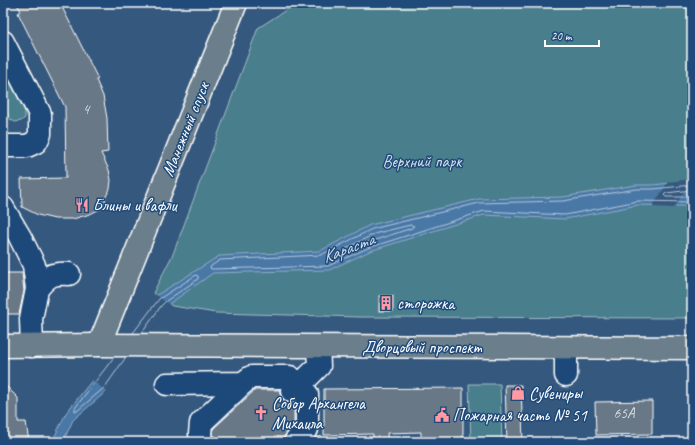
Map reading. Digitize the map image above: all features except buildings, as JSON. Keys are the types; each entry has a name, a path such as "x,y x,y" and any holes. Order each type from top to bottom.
{"main road":[{"name":"Манежный спуск","path":"108,345 236,3"},
{"name":"Дворцовый проспект","path":"108,345 692,348"},
{"path":"3,346 108,345"}],"lane":[{"path":"3,42 40,114 40,134 36,142 28,146 3,146"},
{"path":"3,208 11,237 34,265 37,289 32,319 32,346"},
{"path":"37,289 45,279 56,273 69,274"},
{"path":"295,388 319,366 318,347"},
{"path":"566,348 566,375"},
{"path":"201,442 201,423 251,377 290,377 295,388 307,394 307,430 294,442"},
{"path":"167,384 243,383"}],"green space":[{"name":"Верхний парк","path":"297,3 692,3 692,318 360,317 216,313 172,306 153,293 173,254 258,28"},
{"path":"3,68 25,112 25,118 21,121 15,122 10,119 3,105"},
{"path":"469,384 500,384 502,442 471,442"}],"water":[{"name":"Караста","path":"692,181 692,206 638,205 565,219 484,215 370,251 329,270 213,273 169,304 108,390 73,420 63,442 52,442 66,413 157,295 219,256 320,251 370,225 479,199 563,197 636,185"}],"pier":[{"path":"692,179 674,208 652,207 668,182"},
{"path":"155,294 170,305 108,393 91,379"}],"place":[{"name":"Блины и вафли","path":"82,205"},
{"name":"сторожка","path":"386,303"},
{"name":"Сувениры","path":"518,393"},
{"name":"Собор Архангела Михаила","path":"261,413"},
{"name":"Пожарная часть № 51","path":"442,415"}]}
